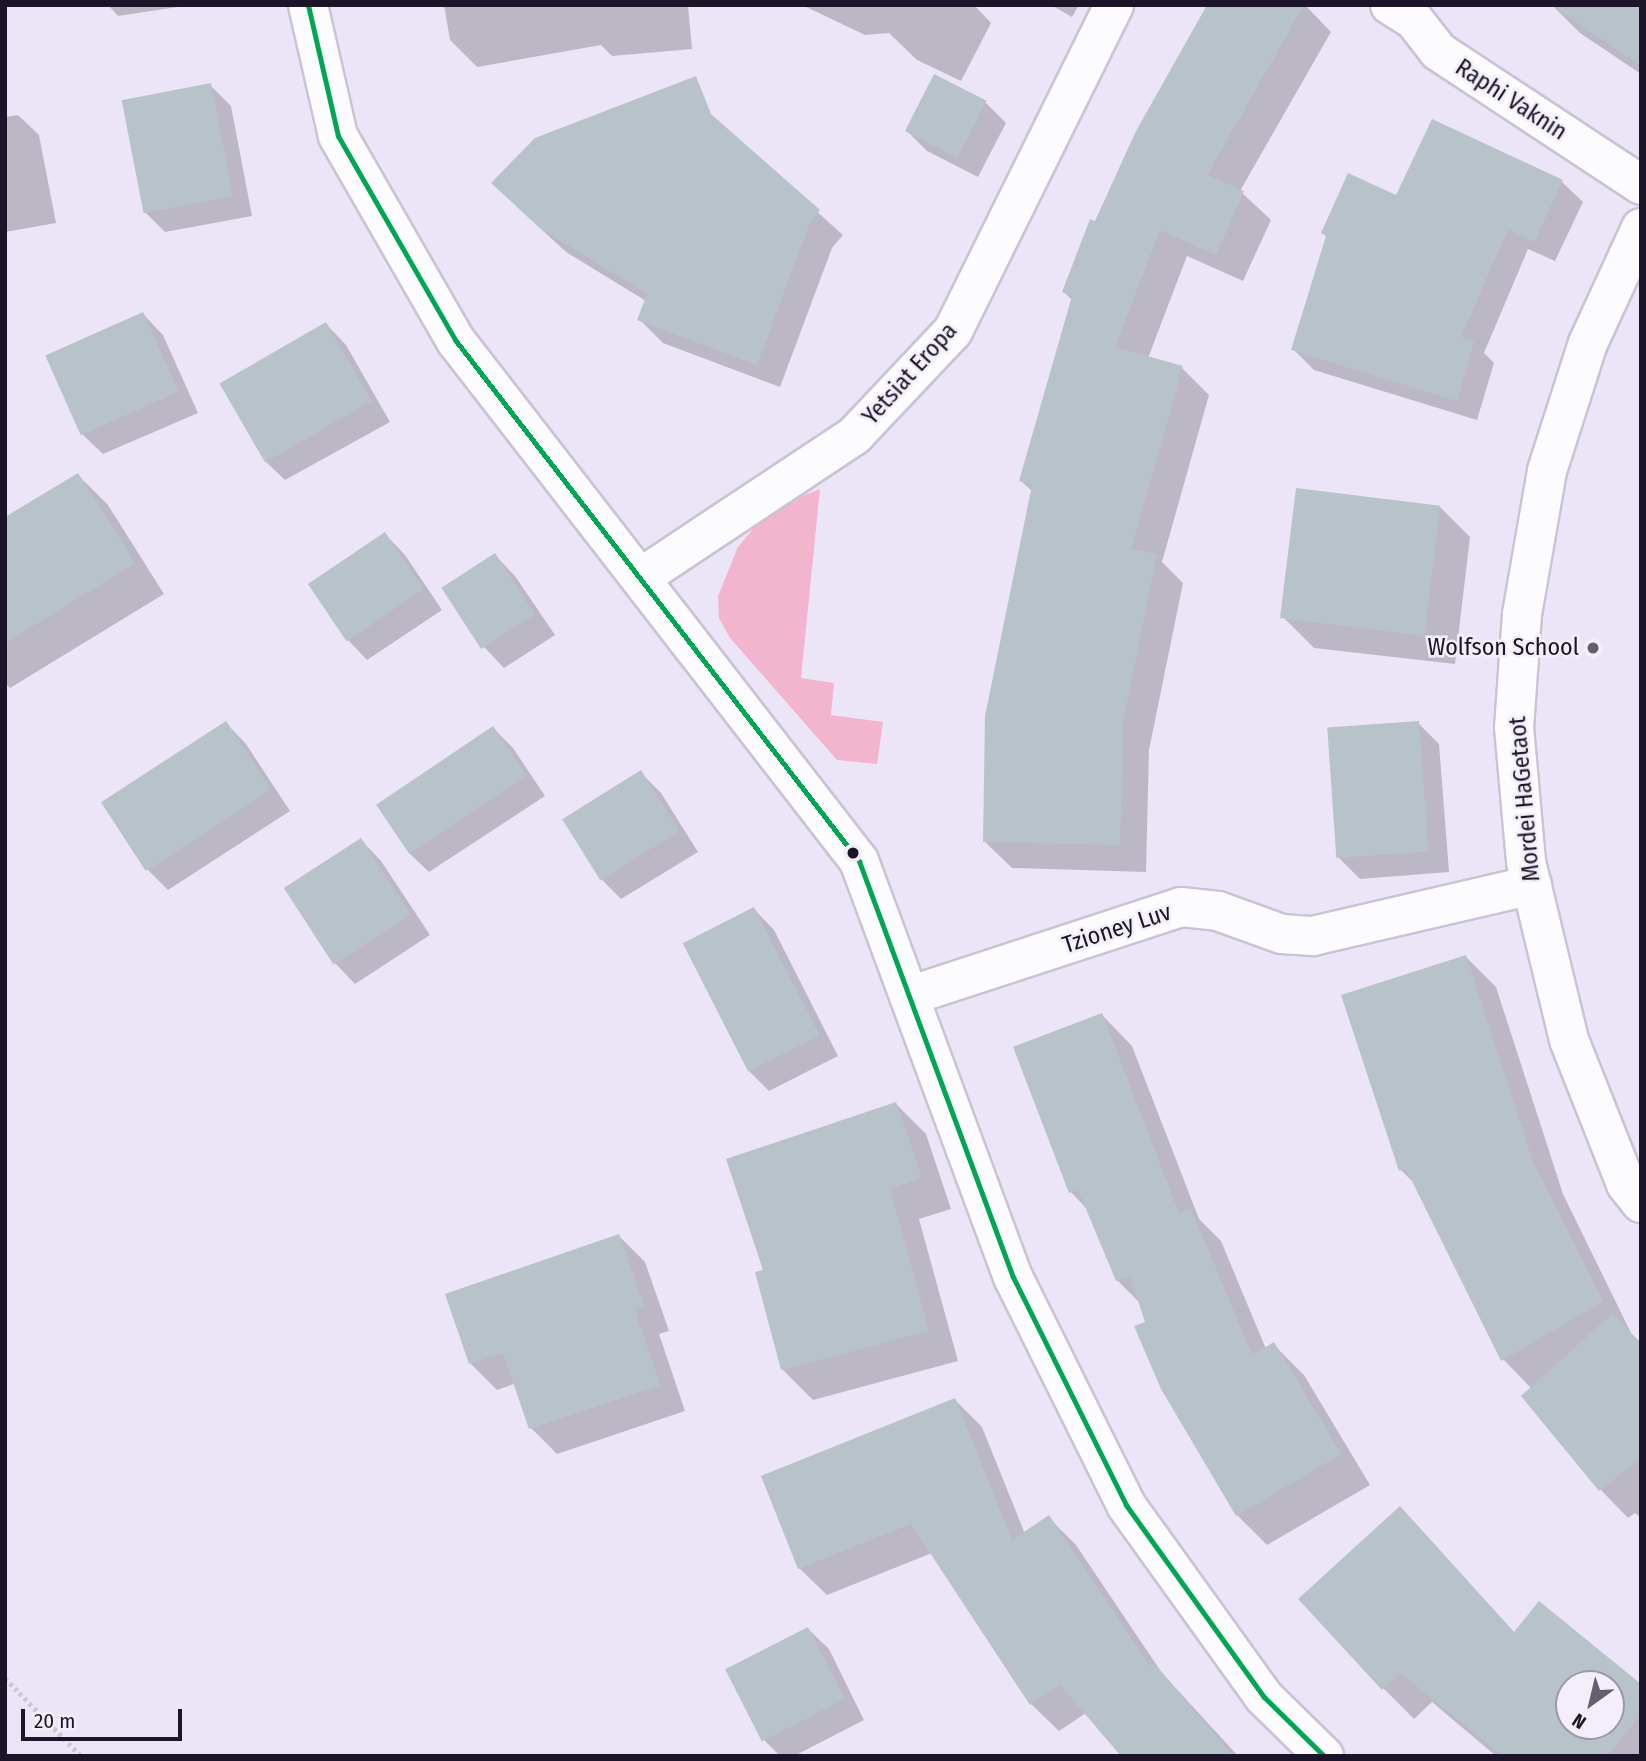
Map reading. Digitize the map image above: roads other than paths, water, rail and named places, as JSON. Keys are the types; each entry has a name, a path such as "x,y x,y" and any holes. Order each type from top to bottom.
{"street":[{"path":"307,5 338,136 456,341 859,861 1013,1278 1126,1505 1264,1697 1324,1756"},
{"name":"Yetsiat Eropa","path":"640,578 855,435 953,331 1114,5"},
{"name":"Raphi Vaknin","path":"1390,5 1414,20 1438,51 1641,185"},
{"name":"Mordei HaGetaot","path":"1641,228 1588,343 1546,471 1522,614 1514,727 1532,885 1569,1040 1626,1184 1641,1203"},
{"name":"Tzioney Luv","path":"909,996 1181,907 1219,911 1282,934 1313,936 1532,885"}],"place":[{"name":"Wolfson School","path":"1593,648"}]}
